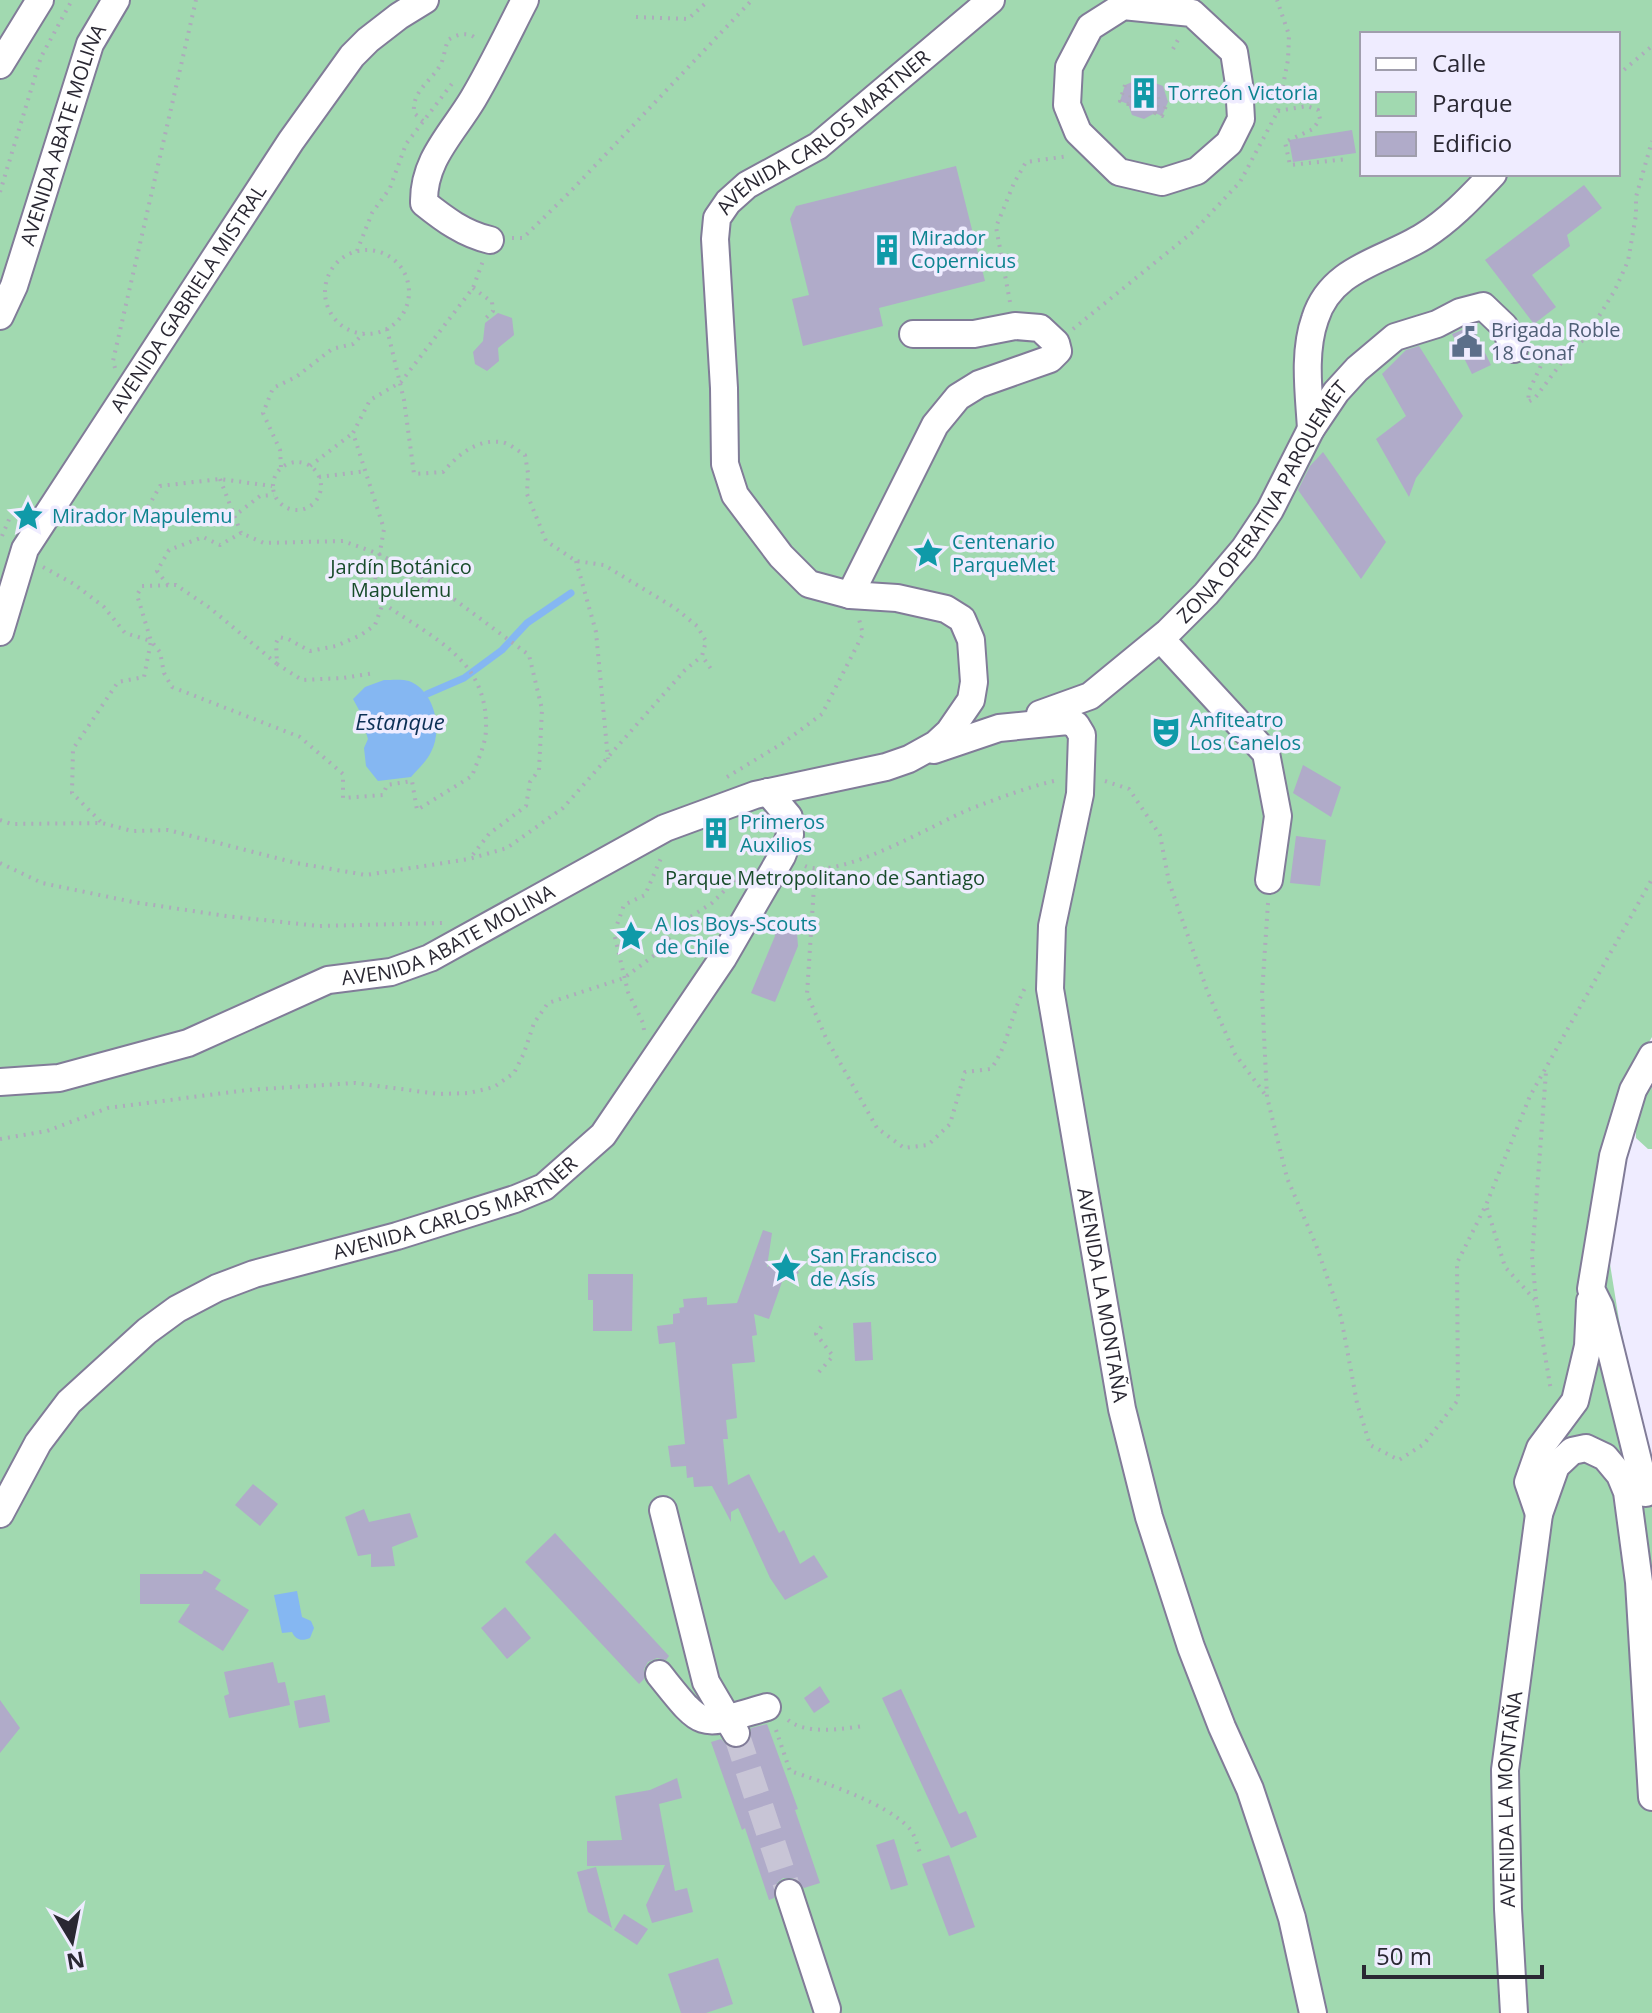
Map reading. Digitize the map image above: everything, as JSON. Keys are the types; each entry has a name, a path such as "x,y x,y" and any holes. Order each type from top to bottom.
{"street":[{"path":"0,65 40,0"},
{"name":"AVENIDA ABATE MOLINA","path":"0,316 14,286 90,44 116,0"},
{"name":"AVENIDA GABRIELA MISTRAL","path":"0,632 23,556 291,141 352,56 399,16 425,0"},
{"path":"490,240 473,236 424,203 424,183 433,160 474,98 525,0"},
{"name":"AVENIDA CARLOS MARTNER","path":"898,763 936,744 949,732 971,700 974,682 971,640 962,619 946,609 897,598 854,604 809,584 781,556 735,495 725,464 715,239 717,218 728,202 747,185 818,146 991,0"},
{"path":"1123,6 1195,6 1234,52 1241,119 1229,143 1197,171 1162,182 1119,172 1078,132 1067,105 1069,67 1090,27 1123,6"},
{"path":"1311,429 1308,367 1314,319 1330,289 1363,264 1423,237 1457,211 1491,176"},
{"name":"ZONA OPERATIVA PARQUEMET","path":"999,728 1090,696 1161,639 1206,594 1244,549 1270,510 1311,429 1336,392 1357,369 1395,337 1483,306 1504,326 1514,349"},
{"path":"854,604 935,425 958,397 979,384 1050,359 1058,351 1056,343 1040,328 1015,326 974,334 913,334"},
{"path":"1161,639 1266,753 1278,816 1269,880"},
{"name":"AVENIDA LA MONTAÑA","path":"898,763 999,728 1068,721 1076,725 1082,735 1080,794 1052,926 1050,989 1122,1409 1149,1517 1191,1647 1250,1789 1274,1861 1292,1918 1313,2013"},
{"name":"AVENIDA ABATE MOLINA","path":"0,1082 59,1078 188,1043 328,980 391,972 430,958 665,828 768,792 898,763"},
{"name":"AVENIDA CARLOS MARTNER","path":"0,1514 38,1443 69,1402 147,1331 177,1309 217,1288 254,1274 397,1236 515,1199 544,1187 591,1147 612,1122 723,958 782,856 790,835 789,817 768,792"},
{"path":"1539,1514 1528,1482 1540,1448 1575,1401 1596,1298 1613,1156 1633,1090 1652,1056"},
{"path":"1596,1298 1646,1493"},
{"name":"AVENIDA LA MONTAÑA","path":"1514,2013 1505,1770 1539,1514 1556,1466 1572,1451 1586,1448 1605,1457 1620,1475 1627,1492 1634,1532 1652,1797"},
{"path":"663,1510 706,1682 732,1726"},
{"path":"659,1674 693,1716 707,1723 732,1726 767,1707"},
{"path":"789,1893 827,2009"}],"path":[{"path":"0,192 41,57 72,0"},
{"path":"128,389 113,361 196,0"},
{"path":"310,466 353,433 370,400 401,382 473,288 490,240 523,238 752,0"},
{"path":"636,17 688,19 708,1"},
{"path":"423,121 414,113 413,104 424,83 440,66 448,40 457,33 477,37 474,49"},
{"path":"1620,73 1652,46"},
{"path":"357,251 372,213 390,188 406,144 449,85 458,78"},
{"path":"1125,85 1120,101 1128,104 1133,89 1140,86 1145,88"},
{"path":"1154,91 1159,101 1155,113 1162,116 1168,101"},
{"path":"1278,111 1307,106 1318,110 1320,119 1313,129 1285,142 1290,165 1348,159"},
{"path":"1514,349 1516,370 1520,372 1530,368 1539,356 1544,359 1529,391 1528,402 1535,398 1574,346 1585,339 1615,290 1628,261 1636,197 1652,141"},
{"path":"1015,326 996,227 1014,183 1026,162 1099,152"},
{"path":"357,251 384,253 404,271 409,284 405,310 387,329 354,332 337,321 327,305 328,275 340,260 357,251"},
{"path":"473,288 484,293 492,302 493,311 485,319"},
{"path":"0,820 11,824 102,823 132,831 168,830 296,863 366,875 469,859 507,848 563,808 685,670 702,656 706,641 697,626 675,608 604,565 576,561 546,541 527,494 525,455 503,442 475,446 458,455 443,472 414,474 401,382 387,329"},
{"path":"281,467 296,462 310,466 319,477 320,494 309,507 293,510 285,507 274,495 272,486 281,467 280,450 263,413 273,388 296,377 332,349 353,344 364,333"},
{"path":"353,433 384,529 375,580 383,603 466,662 481,687 487,731 472,776 417,810 412,781 387,785 383,795 343,798 343,774 300,737 172,687 164,673 160,652 151,641 137,595 142,586 176,585 302,680 374,673"},
{"path":"319,477 366,471"},
{"path":"144,514 160,486 220,479 272,486"},
{"path":"220,479 241,533 264,543 343,541 379,554 431,582 529,655 542,709 539,770 530,782 526,806 489,834 469,859"},
{"path":"233,517 260,496 274,495"},
{"path":"0,542 10,517"},
{"path":"168,585 157,571 169,550 203,537 220,545 241,533"},
{"path":"23,556 74,584 104,607 125,633 151,641"},
{"path":"576,561 596,632 608,760"},
{"path":"277,664 276,643 279,637 310,651 336,646 375,625 383,603"},
{"path":"771,750 822,714 863,634 854,604"},
{"path":"102,823 72,793 73,749 118,682 144,677 151,641"},
{"path":"702,656 711,669"},
{"path":"645,1037 643,1023 628,992 614,933 624,905 645,895 660,864 665,828"},
{"path":"0,863 42,883 133,902 226,916 319,926 455,922"},
{"path":"815,871 807,994 826,1038 877,1128 904,1148 928,1145 950,1124 965,1072 991,1069 1003,1052 1017,1002 1032,977 1050,989"},
{"path":"1269,880 1262,994 1267,1097 1287,1178 1316,1245 1341,1317 1357,1403 1370,1445 1399,1460 1424,1444 1458,1400 1457,1263 1486,1205 1530,1096 1652,879"},
{"path":"1546,1072 1532,1257 1555,1425"},
{"path":"1486,1205 1505,1267 1536,1301"},
{"path":"819,1372 833,1356 816,1334 824,1323"},
{"path":"767,1707 795,1726 842,1729 863,1726"},
{"path":"767,1707 790,1771 853,1795 888,1813 910,1829 921,1856"}],"green space":[{"name":"Parque Metropolitano de Santiago","path":"0,0 1652,0 1652,1037 1626,1083 1600,1202 1619,1320 1652,1482 1652,2013 0,2013"},
{"path":"1652,1078 1652,1149 1648,1149 1636,1138 1635,1105"}],"water":[{"name":"Estanque","path":"384,680 409,681 425,693 434,712 436,733 429,755 411,777 378,781 366,766 364,748 368,739 353,699 365,687"},
{"path":"297,1591 302,1617 311,1621 314,1628 310,1638 304,1640 292,1632 282,1633 274,1595"}],"building":[{"name":"Torreón Victoria","path":"1142,78 1163,86 1168,102 1162,116 1155,113 1144,119 1132,115 1128,104 1120,101 1125,85"},
{"path":"1352,130 1356,153 1293,162 1289,140"},
{"name":"Mirador Copernicus","path":"956,166 985,281 879,308 883,326 803,346 792,299 809,295 790,219 796,206"},
{"path":"1584,185 1602,208 1567,235 1570,246 1532,275 1556,307 1534,324 1485,260"},
{"path":"498,313 512,318 514,335 498,348 499,361 487,371 475,364 473,352 483,341 485,323"},
{"path":"1472,326 1491,365 1472,374 1452,334"},
{"path":"1419,346 1463,416 1416,478 1409,497 1376,439 1406,416 1382,374 1406,350"},
{"path":"1323,452 1386,542 1361,579 1298,490 1310,466"},
{"path":"1303,765 1341,787 1331,817 1293,793"},
{"path":"1296,836 1326,840 1320,886 1290,883"},
{"path":"796,920 798,946 775,1002 751,993 775,936 774,922"},
{"path":"763,1230 772,1233 767,1267 789,1255 799,1273 782,1282 769,1319 754,1314 757,1335 752,1336 755,1362 732,1364 737,1418 726,1420 728,1439 723,1439 728,1485 749,1474 779,1533 784,1530 800,1564 814,1555 828,1577 785,1600 770,1578 738,1508 731,1512 731,1522 712,1486 694,1487 693,1477 687,1478 686,1466 671,1467 668,1446 685,1444 675,1342 659,1344 657,1326 673,1324 673,1314 680,1313 679,1308 684,1307 683,1299 707,1297 707,1305 737,1303"},
{"path":"588,1274 633,1274 632,1331 593,1331 593,1300 588,1300"},
{"path":"871,1322 873,1360 855,1361 853,1323"},
{"path":"253,1484 278,1504 260,1526 235,1505"},
{"path":"364,1509 369,1522 410,1513 418,1537 392,1547 395,1566 371,1567 371,1554 358,1556 345,1517"},
{"path":"555,1533 669,1656 666,1660 657,1658 648,1662 644,1679 639,1684 525,1562"},
{"path":"204,1570 221,1580 215,1589 249,1610 223,1651 178,1622 190,1604 140,1604 140,1574 202,1574"},
{"path":"505,1607 531,1638 507,1659 481,1628"},
{"path":"273,1662 278,1683 285,1682 290,1705 229,1718 224,1696 229,1694 224,1672"},
{"path":"820,1686 830,1702 814,1713 804,1698"},
{"path":"901,1689 959,1814 966,1811 977,1837 951,1848 882,1698"},
{"path":"325,1695 330,1722 299,1728 294,1701"},
{"path":"0,1700 20,1728 0,1753"},
{"path":"767,1724 798,1809 795,1810 820,1883 804,1888 793,1878 783,1878 777,1883 774,1898 769,1900 711,1742 721,1739 729,1747 743,1747 750,1740 751,1728"},
{"path":"677,1778 682,1798 659,1804 675,1891 687,1888 693,1912 652,1923 646,1905 665,1865 587,1866 587,1841 622,1840 615,1796 650,1790"},
{"path":"894,1839 908,1885 891,1890 876,1845"},
{"path":"949,1855 975,1927 949,1936 922,1864"},
{"path":"596,1867 612,1928 588,1912 577,1872"},
{"path":"624,1914 648,1929 637,1945 614,1930"},
{"path":"718,1958 733,2004 706,2013 681,2013 668,1974"}],"waterway":[{"path":"427,694 464,678 502,650 527,623 571,593"}],"tunnel":[{"path":"736,1733 789,1893"}],"place":[{"name":"Torreón Victoria","path":"1144,93"},
{"name":"Mirador Copernicus","path":"887,250"},
{"name":"Brigada Roble 18 Conaf","path":"1467,342"},
{"name":"Mirador Mapulemu","path":"28,516"},
{"name":"Centenario ParqueMet","path":"928,553"},
{"name":"Anfiteatro Los Canelos","path":"1166,732"},
{"name":"Primeros Auxilios","path":"716,833"},
{"name":"A los Boys-Scouts de Chile","path":"631,936"},
{"name":"San Francisco de Asís","path":"786,1268"}],"park label":[{"name":"Jardín Botánico Mapulemu","path":"401,578"}]}
